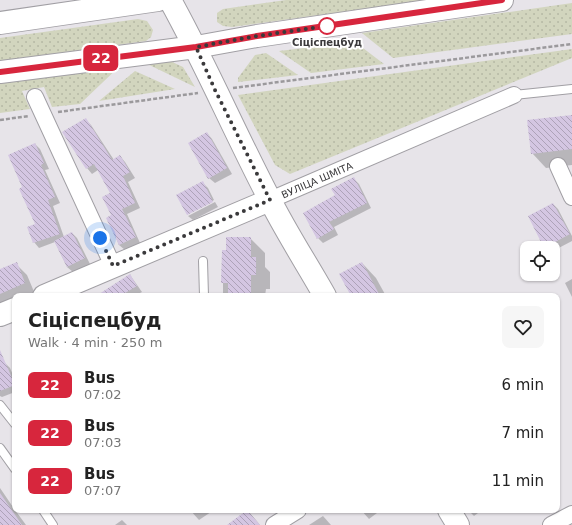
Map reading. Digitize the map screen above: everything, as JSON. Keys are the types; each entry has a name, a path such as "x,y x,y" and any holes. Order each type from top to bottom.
{"main road":[{"path":"0,24 158,0"},
{"path":"170,0 196,47 215,90 270,200 323,293"},
{"path":"0,72 196,47 257,36 502,0"},
{"name":"ВУЛІЦА ШМІТА","path":"51,293 270,200"},
{"path":"0,315 12,309"},
{"path":"451,513 458,525"}],"street":[{"name":"ВУЛІЦА ШМІТА","path":"270,200 514,95"},
{"path":"35,97 113,266"},
{"path":"558,166 572,197"},
{"path":"274,525 293,513"},
{"path":"551,525 572,514"}],"lane":[{"name":"ВУЛІЦА ШМІТА","path":"514,95 572,89"},
{"path":"203,261 204,293"},
{"path":"0,405 12,420"},
{"path":"0,448 12,465"},
{"path":"45,513 53,525"}],"path":[{"path":"232,88 572,44"},
{"path":"0,120 193,93"}],"green space":[{"path":"286,0 428,0 232,27 223,26 217,22 217,13 223,9"},
{"path":"572,3 572,34 393,58 362,33"},
{"path":"138,19 147,21 153,30 151,37 146,41 0,61 0,38"},
{"path":"355,42 384,64 311,73 279,51"},
{"path":"572,49 572,58 290,174 275,165 238,95"},
{"path":"266,53 298,75 238,82 238,78 255,55"},
{"path":"168,60 183,67 195,87 143,62"},
{"path":"123,63 80,104 52,107 44,87 22,91 30,109 0,113 0,80"},
{"path":"135,71 175,89 99,101"}],"building":[{"path":"572,115 572,149 531,154 527,120"},
{"path":"86,118 112,160 120,155 130,172 123,176 135,203 122,209 136,237 119,245 106,218 111,215 102,197 110,193 94,164 86,169 62,132"},
{"path":"207,132 227,168 208,179 188,143"},
{"path":"35,143 44,163 41,165 55,197 48,200 60,234 33,243 27,227 35,224 19,189 22,187 8,155"},
{"path":"354,177 367,203 329,222 334,229 317,239 303,213 335,195 331,189"},
{"path":"203,181 213,202 187,215 176,195"},
{"path":"553,203 570,234 557,241 540,241 528,216"},
{"path":"72,232 85,258 67,267 54,241"},
{"path":"226,237 251,237 251,257 256,257 256,275 251,275 251,293 228,293 228,283 221,283 222,250 226,250"},
{"path":"17,262 25,283 0,294 0,269"},
{"path":"362,262 378,293 349,293 339,274"},
{"path":"130,274 137,286 125,293 101,293"},
{"path":"0,350 12,378 12,386 0,391"},
{"path":"0,493 12,510 12,513 14,513 22,525 0,525"},
{"path":"243,513 250,513 260,525 227,525"}],"bus line":[{"name":"22","path":"0,72 131,54 196,47 257,36 502,0"}],"place":[{"name":"Сіціспецбуд","path":"327,26"}],"route":[{"path":"100,238 113,266 270,200 215,90 196,47 257,36 327,26"}]}
